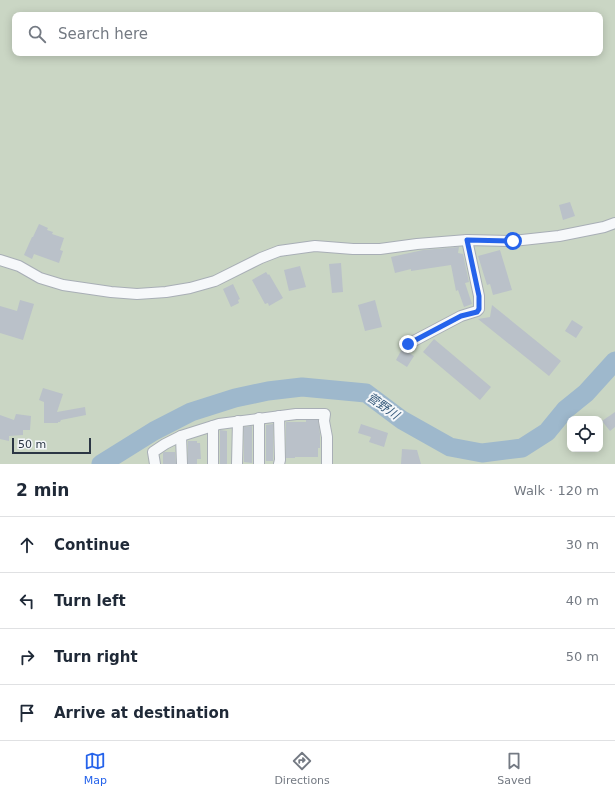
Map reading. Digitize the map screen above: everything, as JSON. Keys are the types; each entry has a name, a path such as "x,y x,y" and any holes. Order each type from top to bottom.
{"street":[{"path":"0,260 19,266 40,278 63,285 111,292 137,294 158,293 190,288 215,281 261,258 280,251 315,246 353,249 380,249 467,240 513,241 552,237 604,227 615,223"},
{"path":"408,344 461,316 477,312 479,309 479,296 467,240"},
{"path":"155,464 153,452 165,444 181,436 219,424 296,414 325,414 324,421 327,437 327,464"},
{"path":"279,416 279,464"},
{"path":"258,464 259,418"},
{"path":"237,464 238,421"},
{"path":"213,426 213,464"},
{"path":"181,436 182,464"}],"green space":[{"path":"0,0 615,0 615,464 0,464"}],"building":[{"path":"570,202 575,216 563,220 559,205"},
{"path":"39,224 48,228 47,230 53,232 52,234 64,238 60,250 63,251 59,263 34,254 32,259 24,255"},
{"path":"459,247 458,253 463,254 469,282 465,283 472,304 464,307 458,290 456,291 451,265 411,271 411,269 395,273 391,257 423,250"},
{"path":"500,250 512,290 493,295 490,284 487,285 478,256"},
{"path":"341,263 343,292 332,293 329,264"},
{"path":"300,266 306,287 289,291 284,270"},
{"path":"266,272 268,275 269,274 283,298 269,306 268,303 265,304 252,280"},
{"path":"233,284 240,299 238,300 239,303 231,307 223,289"},
{"path":"20,300 34,304 23,340 0,333 0,306 17,311"},
{"path":"375,300 382,327 365,331 358,305"},
{"path":"492,305 561,361 549,376 478,319 490,317"},
{"path":"572,320 583,327 576,338 565,331"},
{"path":"434,339 491,387 480,400 423,352"},
{"path":"402,349 414,356 407,367 396,360"},
{"path":"43,388 63,394 57,412 85,407 86,415 61,420 58,423 44,423 44,402 39,400"},
{"path":"615,412 615,427 610,431 603,420"},
{"path":"16,414 31,416 30,430 23,430 23,435 9,436 9,441 0,439 0,415 14,420"},
{"path":"306,420 318,420 320,448 318,448 318,457 286,458 286,422 306,422"},
{"path":"273,424 273,461 266,461 266,425"},
{"path":"361,424 388,433 384,447 369,442 371,437 358,433"},
{"path":"252,426 252,463 244,462 244,427"},
{"path":"220,430 227,431 227,464 220,464"},
{"path":"188,441 197,441 197,443 200,443 201,459 197,459 197,464 188,464"},
{"path":"402,449 417,450 421,464 401,464"},
{"path":"164,452 175,452 176,464 163,464"}],"waterway":[{"name":"菅野川","path":"101,464 154,431 191,412 235,398 268,391 302,387 366,393 402,420 450,447 482,453 522,448 547,432 565,410 586,393 615,361"}],"route":[{"path":"408,344 461,316 477,312 479,309 479,296 467,240 513,241"}]}
